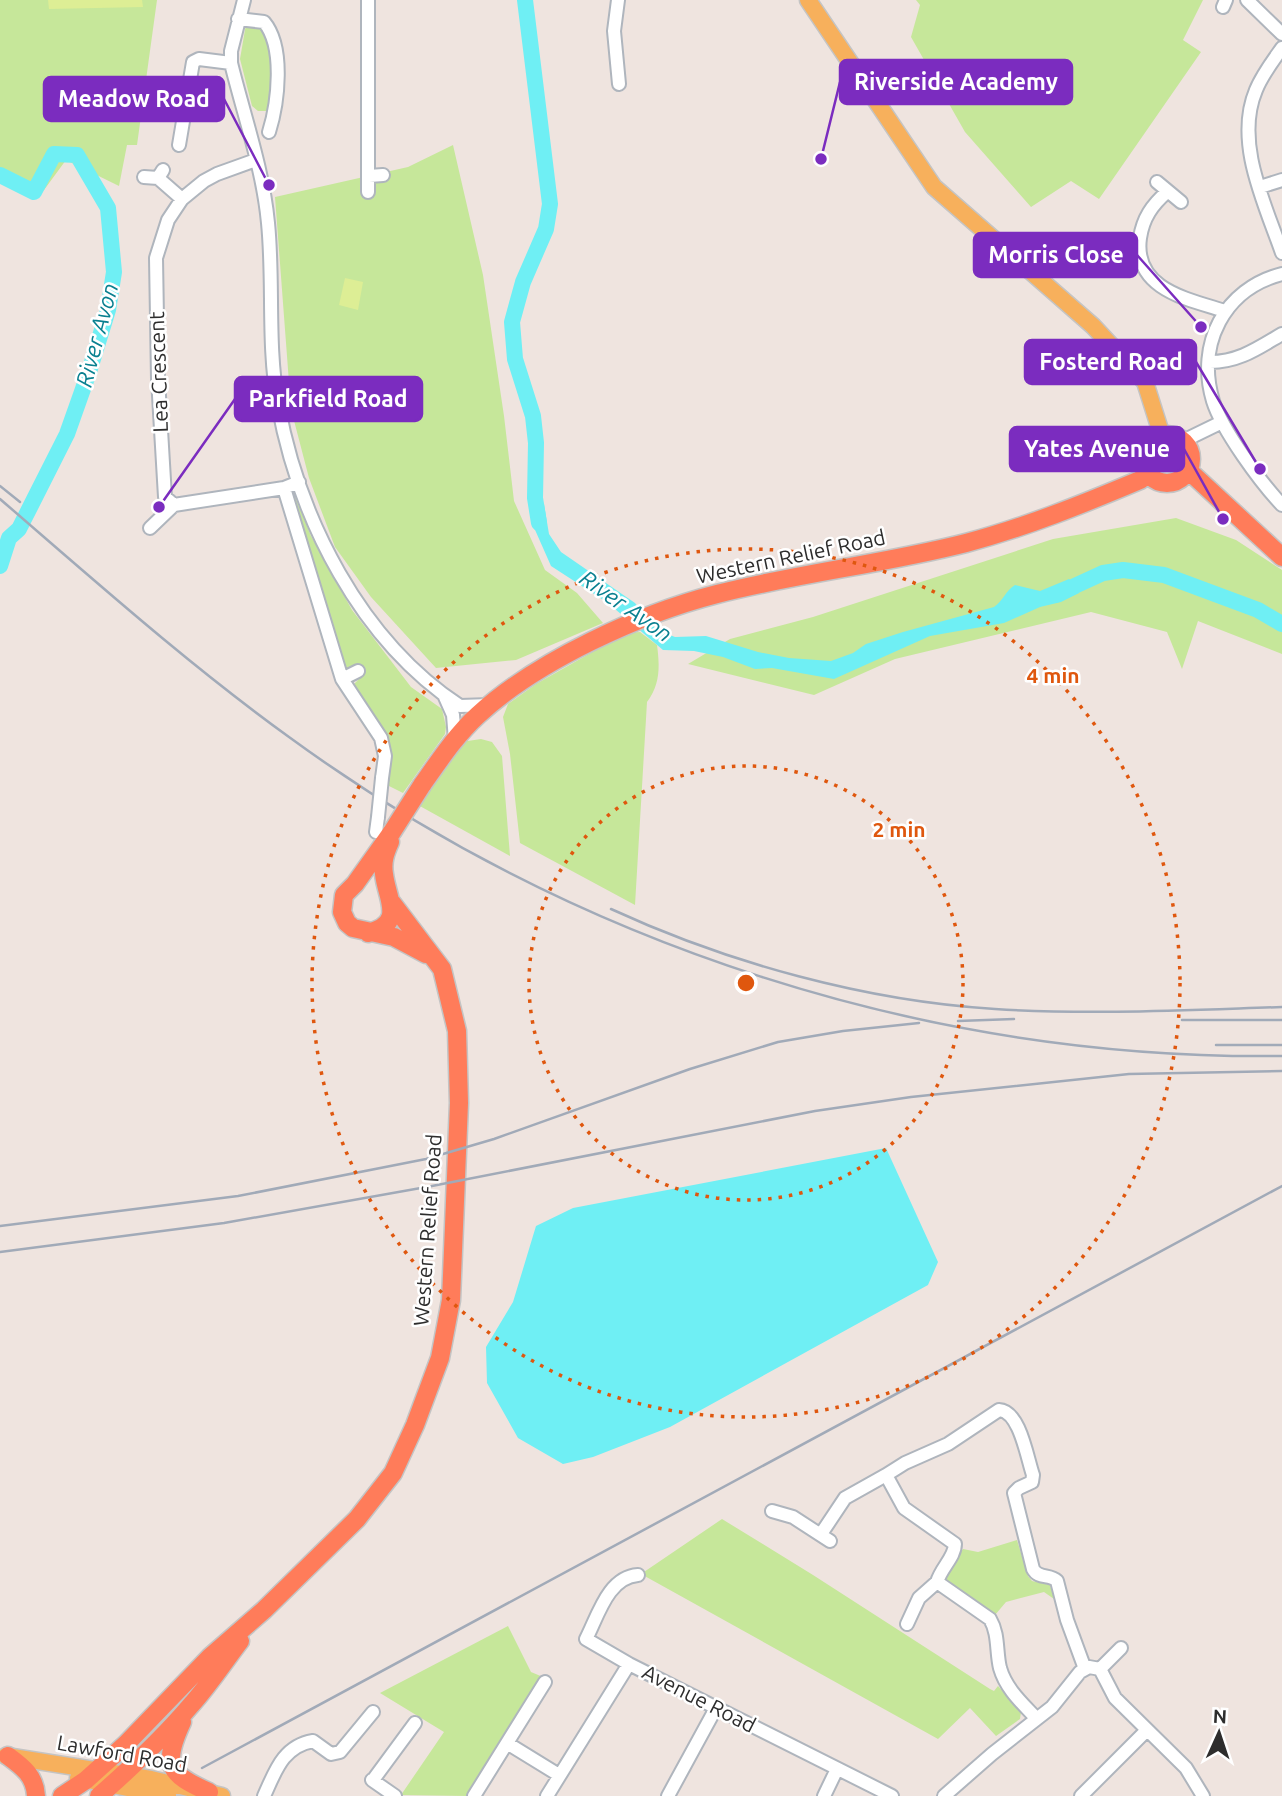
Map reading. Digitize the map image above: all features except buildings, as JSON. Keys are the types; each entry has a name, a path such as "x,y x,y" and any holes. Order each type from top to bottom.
{"highway":[{"path":"1162,436 1177,437 1183,441 1191,455 1189,471 1177,482 1161,483 1148,474 1144,467 1145,451 1149,444 1162,436"},
{"path":"1189,471 1282,558"},
{"name":"Western Relief Road","path":"355,884 422,785 455,740 477,716 500,696 545,667 599,639 685,604 757,585 863,566 967,543 1052,516 1140,480 1148,474"},
{"name":"Western Relief Road","path":"100,1781 126,1744 210,1657 264,1610 356,1520 381,1490 393,1473 415,1425 440,1358 451,1300 459,1103 457,1031 447,984 438,962 390,899 383,869 386,835"},
{"path":"368,933 384,926 389,919 390,899 384,889 372,883 355,884 344,895 342,912 350,927 368,933 401,939 438,962"},
{"name":"Western Relief Road","path":"62,1796 100,1781 188,1709 264,1610"},
{"path":"100,1781 233,1649"},
{"path":"188,1709 170,1751 172,1764 179,1778 216,1794"},
{"path":"7,1756 25,1768 35,1786 36,1796"}],"main road":[{"path":"808,0 934,187 1093,326 1145,382 1162,436"},
{"name":"Lawford Road","path":"7,1756 29,1766 169,1796"},
{"name":"Lawford Road","path":"100,1781 216,1794"}],"street":[{"path":"244,0 231,51 231,63 256,160 268,223 270,304 278,403 299,482 315,526 354,597 387,642 422,678 460,706 491,705"},
{"path":"368,0 368,192"},
{"path":"618,0 614,30 619,84"},
{"path":"1247,0 1282,34"},
{"path":"238,19 264,22 269,28 279,81 269,132"},
{"path":"1282,48 1263,74 1254,93 1248,132 1259,187 1282,253"},
{"path":"179,145 192,62 199,59 231,63"},
{"path":"260,115 273,118"},
{"name":"Lea Crescent","path":"174,505 165,497 158,379 156,258 168,220 183,199 217,174 256,160"},
{"path":"144,177 161,174 183,199"},
{"path":"369,176 383,175"},
{"path":"1259,187 1282,180"},
{"path":"1157,182 1181,202"},
{"path":"1167,192 1142,224 1139,256 1145,272 1158,285 1182,297 1225,311"},
{"path":"1282,274 1252,285 1225,311 1211,338 1210,362 1213,401 1222,422 1282,505"},
{"path":"1210,362 1241,358 1282,334"},
{"path":"1183,441 1222,422"},
{"path":"150,528 174,505 284,488 299,482"},
{"path":"284,488 342,679 381,738 384,756 378,817 386,835"},
{"path":"342,679 358,671"},
{"path":"444,696 453,715 455,740"},
{"path":"772,1511 793,1517 825,1538 845,1498 905,1463 948,1444 1002,1410 1009,1413 1017,1423 1033,1475 1032,1482 1014,1493 1033,1569 1038,1574 1057,1581 1067,1620 1085,1669"},
{"path":"886,1475 904,1508 955,1544 955,1552 940,1571 937,1581 919,1598 918,1613 907,1623"},
{"name":"Avenue Road","path":"638,1575 629,1575 612,1587 586,1639 629,1664 892,1796"},
{"path":"937,1581 990,1619 995,1628 1000,1668 1007,1686 1036,1718"},
{"path":"1100,1670 1121,1648"},
{"path":"547,1796 629,1664"},
{"path":"944,1796 1063,1695 1085,1669 1093,1667 1100,1670 1115,1698 1186,1769 1203,1796"},
{"path":"474,1796 545,1682"},
{"path":"668,1796 716,1708"},
{"path":"264,1796 283,1756 304,1743 313,1741 331,1754 340,1752 373,1712"},
{"path":"395,1796 372,1780 415,1723"},
{"path":"1081,1796 1147,1730"},
{"path":"507,1743 559,1775"},
{"path":"824,1796 837,1769"}],"green space":[{"path":"0,0 157,0 137,145 127,145 119,186 66,160 44,190 8,183 0,178"},
{"path":"48,0 142,0 143,7 49,9"},
{"path":"916,0 1203,0 1183,40 1201,52 1099,199 1071,181 1031,207 965,132 911,37 920,5"},
{"path":"246,24 262,27 269,47 273,79 269,111 258,111 252,106 240,59"},
{"path":"453,145 483,275 514,501 545,570 577,593 603,623 516,660 436,668 371,597 335,547 309,478 291,409 275,197 408,167"},
{"path":"345,278 363,282 358,310 339,305"},
{"path":"294,494 311,536 352,610 411,687 442,709 445,734 403,793 387,785 388,754 353,685 361,677 357,668 349,670 343,666 290,495"},
{"path":"1176,518 1236,540 1282,570 1282,654 1198,621 1182,669 1167,632 1091,612 895,659 814,695 688,664 730,639 813,617 1053,539"},
{"path":"640,632 657,645 659,668 657,682 647,702 635,905 520,843 503,717 508,704 536,684 626,633"},
{"path":"481,739 492,742 502,756 510,856 418,805 461,742"},
{"path":"722,1519 990,1689 994,1691 998,1686 1021,1712 1020,1719 996,1736 970,1708 938,1739 641,1574"},
{"path":"1017,1540 1028,1576 1032,1581 1050,1585 1054,1599 1044,1592 1006,1602 995,1615 947,1582 946,1571 963,1549 978,1552"},
{"path":"508,1626 531,1672 543,1677 468,1796 401,1795 444,1732 380,1693"}],"water":[{"path":"529,504 544,504 549,534 561,552 635,603 657,630 675,637 706,636 758,652 789,658 831,661 853,653 866,644 994,607 1015,585 1040,591 1069,579 1079,593 1004,623 930,636 834,679 772,668 755,669 723,657 694,651 663,650 608,603 551,566 532,523"},
{"path":"886,1148 938,1262 928,1285 670,1427 593,1457 563,1464 518,1438 487,1383 486,1347 513,1302 536,1226 573,1208"}],"waterway":[{"name":"River Avon","path":"525,0 550,204 546,229 523,282 512,322 515,359 533,416 536,443 535,498 539,523"},
{"name":"River Avon","path":"0,175 34,192 54,154 77,155 108,208 114,272 108,310 67,434 19,529 9,538 0,566"},
{"name":"River Avon","path":"1055,595 1103,573 1123,570 1164,575 1258,610 1282,624"}],"railway":[{"path":"0,486 20,502"},
{"path":"0,499 178,651 289,737 399,811 515,876 636,931 760,976 888,1012 1018,1037 1149,1052 1282,1056"},
{"path":"611,909 702,946 750,962 798,976 897,998 946,1005 1067,1012 1282,1007"},
{"path":"958,1021 1014,1019"},
{"path":"1182,1020 1282,1020"},
{"path":"0,1226 238,1196 426,1159 494,1139 690,1069 778,1042 843,1031 919,1023"},
{"path":"1216,1045 1282,1045"},
{"path":"0,1252 224,1223 432,1186 815,1111 911,1097 1129,1074 1282,1071"},
{"path":"202,1768 1282,1186"}],"place":[{"name":"Riverside Academy","path":"821,159"},
{"name":"Meadow Road","path":"269,185"},
{"name":"Morris Close","path":"1201,327"},
{"name":"Fosterd Road","path":"1260,469"},
{"name":"Parkfield Road","path":"159,507"},
{"name":"Yates Avenue","path":"1223,519"}]}
